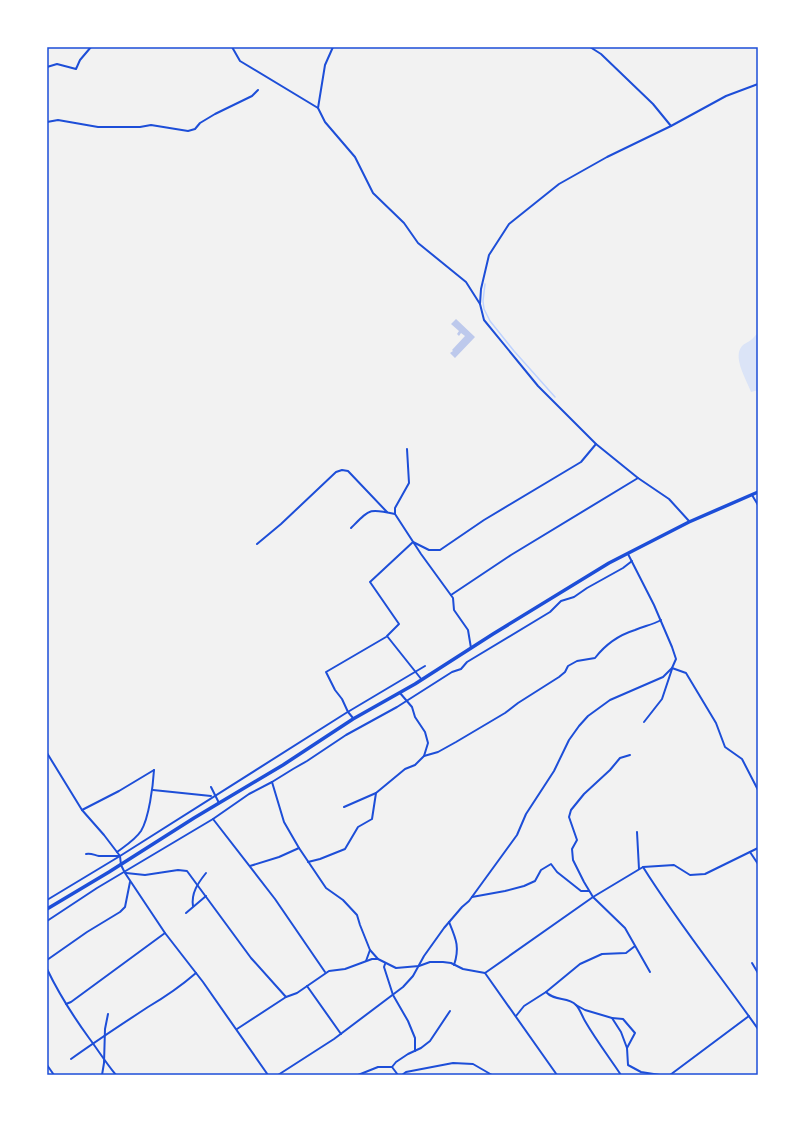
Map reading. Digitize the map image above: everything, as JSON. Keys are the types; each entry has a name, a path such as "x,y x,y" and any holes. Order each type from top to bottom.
{"highway":[{"path":"47,910 283,765 354,719 422,680 492,634 609,563 689,522 758,492"}],"street":[{"path":"47,66 57,64 76,69 80,60 91,47"},
{"path":"232,47 240,61 318,108 325,122 356,157 373,193 404,223 418,243 466,282 480,304"},
{"path":"318,108 325,65 333,47"},
{"path":"590,47 601,54 653,104 671,126"},
{"path":"689,522 669,499 638,478 596,444 538,386 484,320 480,304 481,289 489,255 509,224 559,184 726,96 758,84"},
{"path":"47,122 58,120 98,127 140,127 151,125 188,131 195,128 214,114 252,96 258,90"},
{"path":"413,542 429,550 440,550 484,520 581,462 596,444"},
{"path":"407,449 409,483 395,508 395,514 413,542 454,598 454,610 468,630 471,649"},
{"path":"257,544 281,524 336,472 342,470 348,471 387,512"},
{"path":"451,595 511,555 638,478"},
{"path":"752,495 758,505"},
{"path":"352,528 366,512 377,510 395,514"},
{"path":"354,719 348,712 326,672 387,636 400,624 370,582 413,542"},
{"path":"628,554 661,620 676,659 662,699 644,722"},
{"path":"47,921 97,888 125,873 214,819 249,794 307,761 346,735 452,672 461,669 467,662 550,612 561,602 574,597 623,568 632,561"},
{"path":"424,756 438,752 505,713 559,677 565,672 568,666 577,661 595,658 603,648 612,641 633,630 654,624 661,620"},
{"path":"387,636 422,680"},
{"path":"47,900 120,856 348,712 425,666"},
{"path":"672,668 686,673 716,723 725,746 742,759 758,790"},
{"path":"278,1075 341,1034 393,995 413,976 424,956 448,922 472,897 517,835 526,814 554,771 569,740 579,726 588,716 610,700 663,677 672,668"},
{"path":"344,807 376,793 405,769 415,765 424,756 428,743 425,732 415,717 412,707 400,693"},
{"path":"47,753 82,810 120,856 121,865 125,873 165,932 237,1029 268,1075"},
{"path":"630,755 620,758 584,794 571,810 568,818 577,840 572,849 573,860 589,891 593,897 625,928 650,972"},
{"path":"82,810 119,791 154,770 153,790 141,831 134,839 117,852"},
{"path":"272,782 284,822 299,848 326,888 343,900 357,915 370,950 378,959 385,964 396,968 419,966 430,962 443,962 463,969 485,973 557,1075"},
{"path":"211,787 219,803"},
{"path":"153,790 209,796 215,795"},
{"path":"308,862 345,849 358,827 372,819 376,793"},
{"path":"214,819 250,866 325,972"},
{"path":"637,832 639,869"},
{"path":"250,866 279,857 299,848"},
{"path":"485,973 593,897 643,867 674,865 690,875 705,874 758,848"},
{"path":"750,852 758,864"},
{"path":"86,854 91,853 104,856 120,856"},
{"path":"472,897 505,892 524,886 535,881 541,870 551,864 561,875 580,891 589,891"},
{"path":"643,867 667,905 758,1029"},
{"path":"125,873 145,875 184,869 187,871 251,958 286,997"},
{"path":"193,906 193,894 206,873"},
{"path":"47,960 126,907 130,880"},
{"path":"47,896 52,897"},
{"path":"186,913 206,896"},
{"path":"448,922 457,940 458,954 454,965"},
{"path":"66,1004 71,1002 165,932"},
{"path":"516,1016 524,1006 546,992 580,964 602,954 626,953 635,946"},
{"path":"366,960 370,950"},
{"path":"237,1029 286,997 297,993 329,970 345,969 366,960 378,959"},
{"path":"752,963 758,973"},
{"path":"385,964 384,966 393,995 408,1021 415,1038 415,1051"},
{"path":"47,969 59,993 78,1024 116,1075"},
{"path":"71,1059 93,1043 167,996 196,974"},
{"path":"307,986 341,1034"},
{"path":"546,992 550,996 557,999 571,1001 585,1010 612,1018 623,1019 635,1033 627,1048"},
{"path":"576,1005 621,1075"},
{"path":"392,1067 396,1062 421,1048 430,1041 450,1011"},
{"path":"102,1075 104,1066 104,1036 108,1014"},
{"path":"670,1075 749,1016"},
{"path":"612,1018 622,1032 627,1048 628,1065 641,1072 660,1075"},
{"path":"402,1075 406,1072 452,1063 473,1064 492,1075"},
{"path":"47,1065 54,1075"},
{"path":"358,1075 378,1067 392,1067"},
{"path":"392,1067 398,1075"}],"shaded area":[{"path":"758,333 758,390 751,392 739,362 739,355 743,345"}],"building":[{"path":"456,319 475,337 455,358 450,353 465,336 461,333 459,336 457,334 459,331 451,324"}],"waterway":[{"path":"485,284 483,301 484,309 490,321 514,351 555,397"}]}
